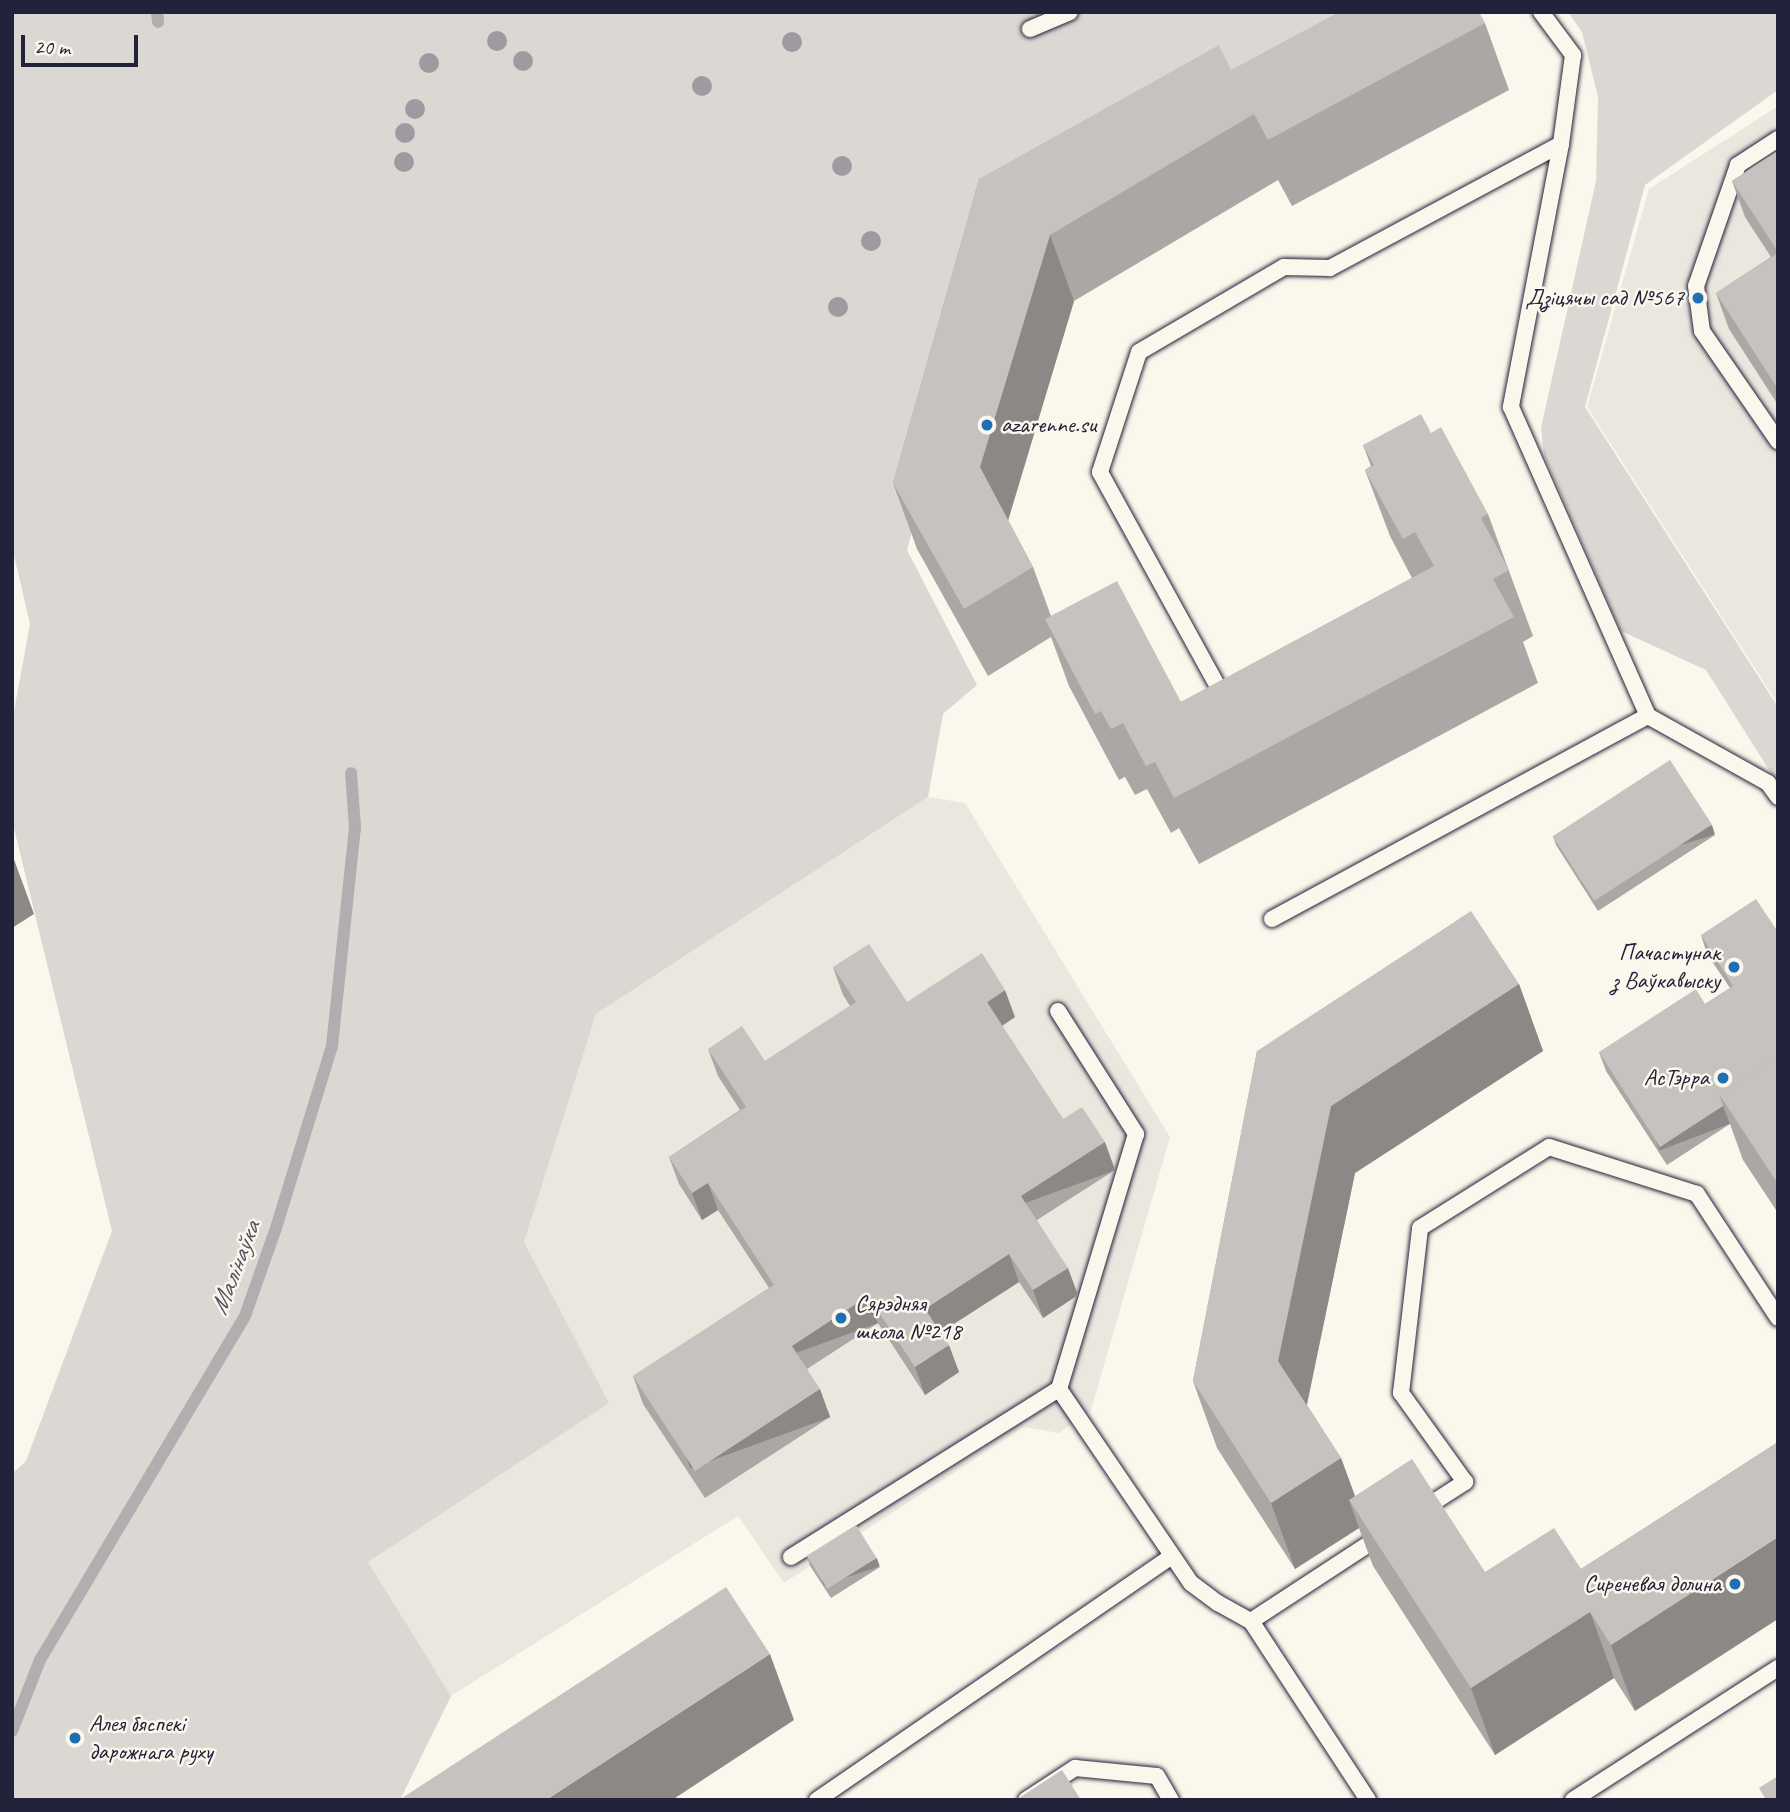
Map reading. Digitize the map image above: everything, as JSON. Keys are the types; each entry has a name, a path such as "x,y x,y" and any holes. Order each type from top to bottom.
{"lane":[{"path":"1030,29 1070,12"},
{"path":"1541,12 1573,55 1561,144 1511,407 1648,716 1768,783 1778,797"},
{"path":"1778,139 1738,164 1696,286 1702,331 1778,441"},
{"path":"1217,685 1100,472 1139,352 1283,267 1330,268 1561,144"},
{"path":"1272,919 1648,716"},
{"path":"791,1557 1059,1389 1136,1133 1058,1011"},
{"path":"1251,1620 1465,1482 1401,1393 1420,1228 1549,1147 1697,1194 1778,1318"},
{"path":"1059,1389 1191,1583 1217,1603 1251,1620 1367,1800"},
{"path":"817,1800 1171,1557"},
{"path":"1573,1800 1778,1668"},
{"path":"1026,1800 1075,1768 1157,1776 1171,1800"}],"shaded area":[{"path":"12,12 1441,12 988,247 907,550 977,685 943,714 928,797 596,1014 524,1242 609,1403 368,1562 451,1696 400,1800 12,1800 12,1474 26,1461 112,1231 12,820 12,722 30,624 12,547"},
{"path":"1568,12 1778,12 1778,90 1645,185 1585,407 1778,707 1778,784 1706,670 1621,631 1544,455 1541,428 1596,181 1598,97 1582,32"},
{"name":"Дзіцячы сад №567","path":"1778,106 1778,704 1587,407 1649,189"},
{"name":"Сярэдняя школа №218","path":"928,797 965,803 1170,1137 1091,1410 1059,1433 1024,1427 784,1583 738,1516 451,1696 367,1562 608,1403 523,1242 596,1014"}],"building":[{"path":"1339,12 1479,12 1485,23 1268,140 1254,114 1050,235 980,467 1033,567 964,609 893,483 979,179 1219,45 1231,70"},
{"path":"1778,151 1778,252 1732,181"},
{"path":"1778,253 1778,389 1716,293"},
{"path":"1421,414 1431,433 1441,427 1488,514 1481,518 1509,570 1493,579 1514,617 1174,798 1155,762 1146,766 1123,723 1111,729 1101,711 1095,714 1045,619 1117,581 1181,702 1434,566 1415,532 1403,539 1365,470 1374,465 1363,445"},
{"path":"1670,760 1712,825 1595,901 1553,836"},
{"path":"1756,899 1778,932 1778,1056 1719,1094 1723,1106 1660,1147 1599,1052 1696,989 1705,1004 1733,986 1701,935"},
{"path":"1471,911 1519,984 1331,1106 1278,1361 1341,1458 1271,1503 1193,1381 1257,1051"},
{"path":"869,944 907,1002 982,953 1005,990 987,1002 1063,1119 1082,1107 1105,1142 1021,1196 1068,1268 1033,1290 1009,1254 925,1309 949,1345 915,1367 868,1296 792,1346 820,1389 695,1471 633,1376 774,1285 708,1183 692,1193 669,1157 746,1107 708,1049 742,1026 765,1061 856,1002 833,967"},
{"path":"1778,1056 1778,1184 1719,1094"},
{"path":"1778,1442 1778,1537 1611,1645 1590,1612 1471,1688 1349,1500 1412,1459 1485,1572 1554,1528 1581,1569"},
{"path":"856,1525 877,1558 827,1589 807,1556"},
{"path":"726,1587 770,1654 546,1800 399,1800"},
{"path":"1062,1770 1081,1800 1016,1800"},
{"path":"1778,1776 1778,1800 1766,1800 1759,1788"}],"waterway":[{"name":"Малінаўка","path":"157,12 158,22"},
{"name":"Малінаўка","path":"12,1731 40,1660 245,1316 276,1228 332,1046 355,827 351,773"}],"place":[{"name":"Дзіцячы сад №567","path":"1698,298"},
{"name":"azarenne.su","path":"987,425"},
{"name":"Пачастунак з Ваўкавыску","path":"1734,967"},
{"name":"АсТэрра","path":"1723,1078"},
{"name":"Сярэдняя школа №218","path":"841,1318"},
{"name":"Сиреневая долина","path":"1735,1584"},
{"name":"Алея бяспекі дарожнага руху","path":"75,1738"}]}
